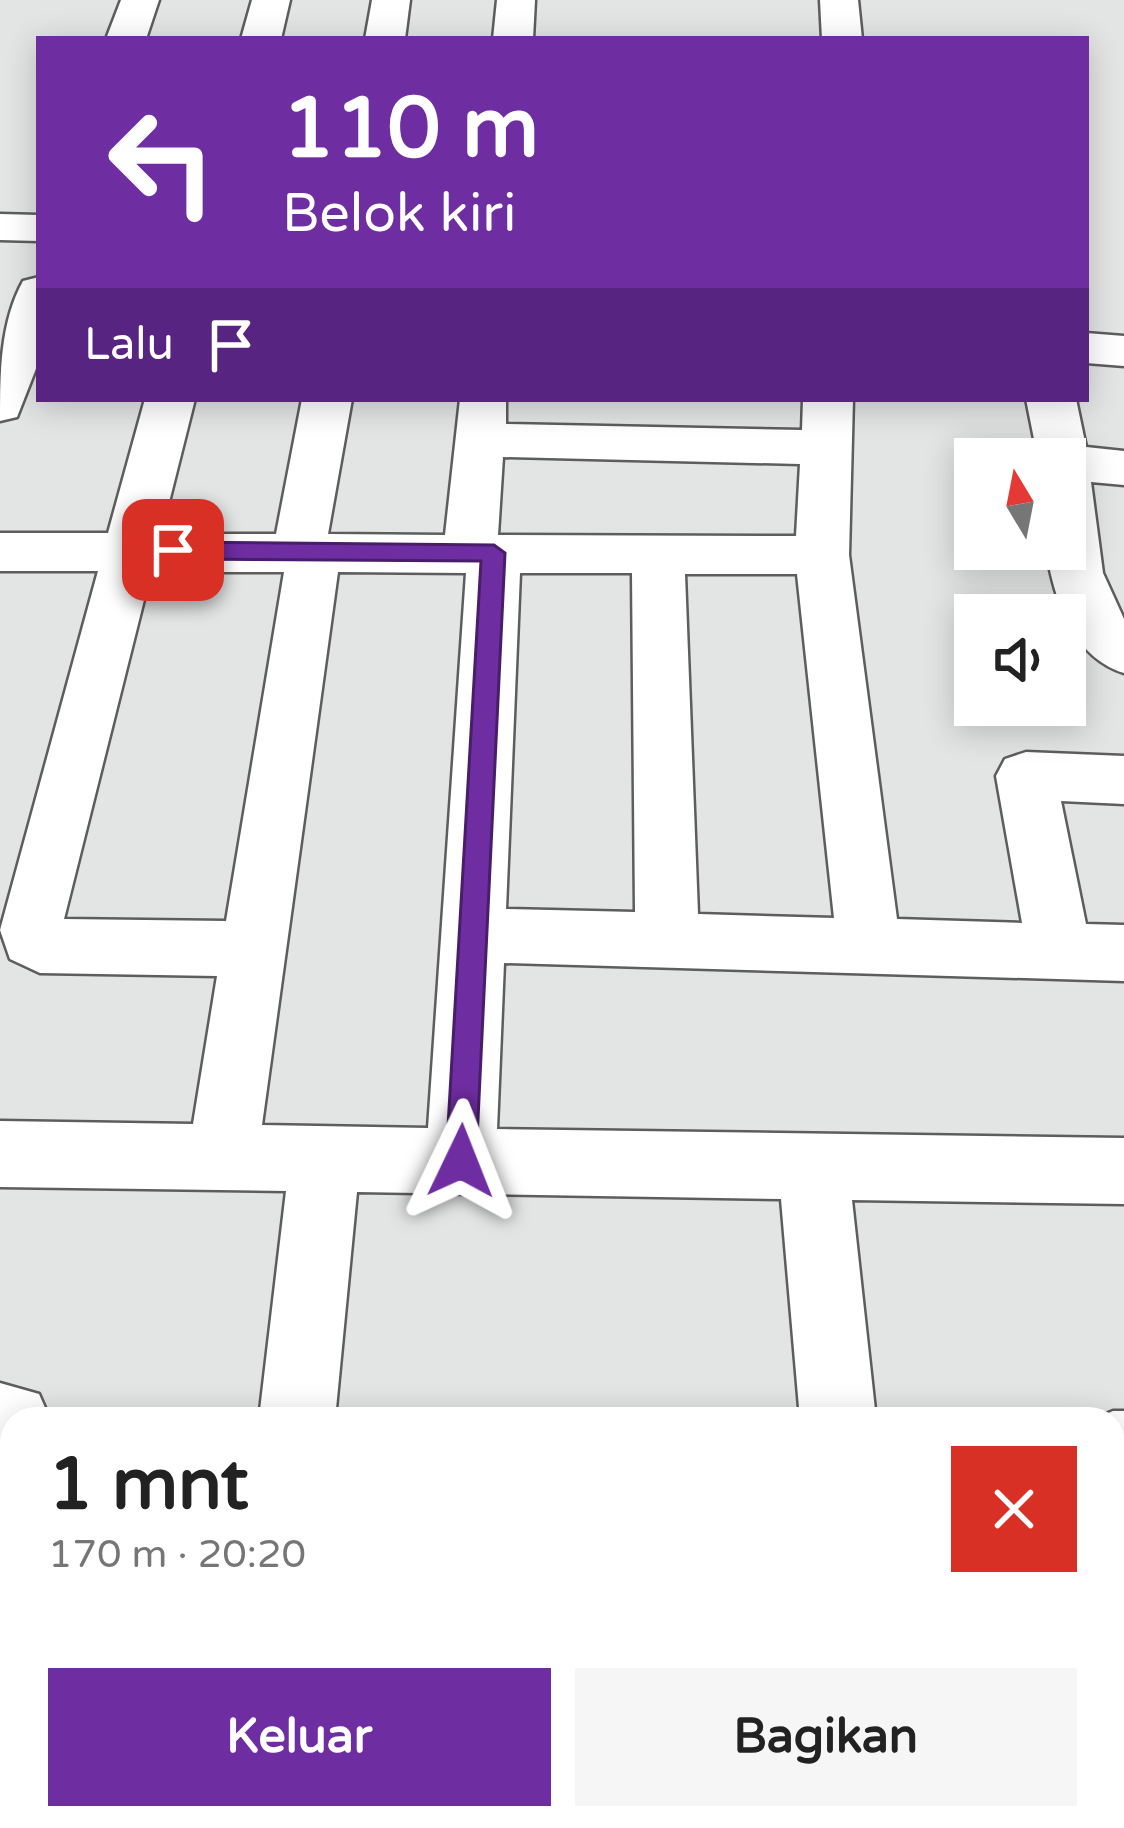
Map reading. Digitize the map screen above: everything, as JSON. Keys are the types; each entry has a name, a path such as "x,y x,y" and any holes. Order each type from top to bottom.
{"street":[{"path":"127,36 140,0"},
{"path":"262,36 271,0"},
{"path":"386,36 391,0"},
{"path":"513,36 516,0"},
{"path":"839,0 842,36"},
{"path":"0,227 36,228"},
{"path":"0,405 36,301"},
{"path":"1089,348 1124,351"},
{"path":"169,402 31,925 33,940 40,946 254,949"},
{"path":"222,1160 327,402"},
{"path":"1052,402 1059,438"},
{"path":"461,1161 482,553 481,419 827,424 822,555 869,946"},
{"path":"1086,463 1124,468"},
{"path":"0,552 822,555"},
{"path":"658,554 667,940"},
{"path":"1077,570 1081,600 1093,622 1124,652"},
{"path":"1060,951 1026,776 1124,780"},
{"path":"470,935 1124,953"},
{"path":"0,1154 1124,1171"},
{"path":"298,1407 325,1161"},
{"path":"813,1164 837,1407"}],"route":[{"path":"173,550 494,553 461,1161"}]}
